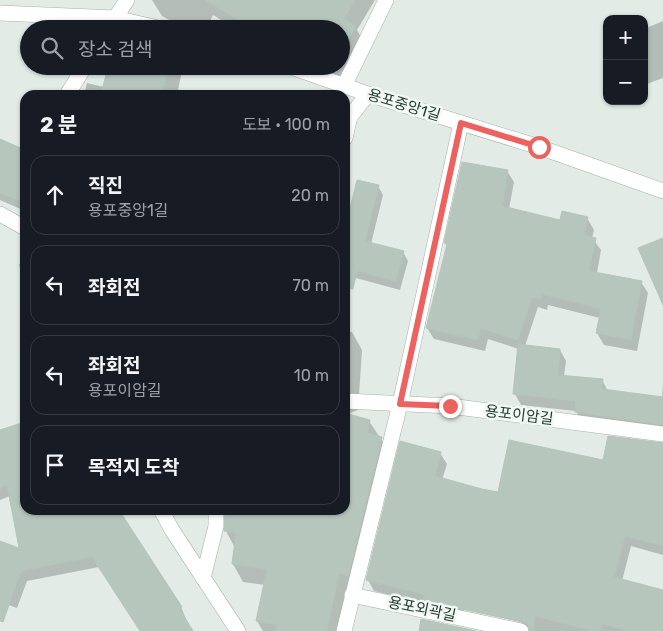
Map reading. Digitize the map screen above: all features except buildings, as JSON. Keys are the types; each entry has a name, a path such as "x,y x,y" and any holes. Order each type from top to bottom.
{"street":[{"path":"114,20 127,0"},
{"path":"350,74 386,0"},
{"path":"0,13 78,20"},
{"path":"70,90 79,75"},
{"name":"용포중앙1길","path":"313,75 539,147 663,191"},
{"path":"344,86 349,75"},
{"path":"350,117 368,94"},
{"path":"344,631 400,404 461,123"},
{"path":"0,214 20,225"},
{"name":"용포이암길","path":"350,402 377,405 450,406 663,434"},
{"path":"164,515 238,631"},
{"path":"203,578 216,526 216,515"},
{"name":"용포외곽길","path":"352,595 521,631"}],"route":[{"path":"450,406 400,404 461,123 539,147"}]}
